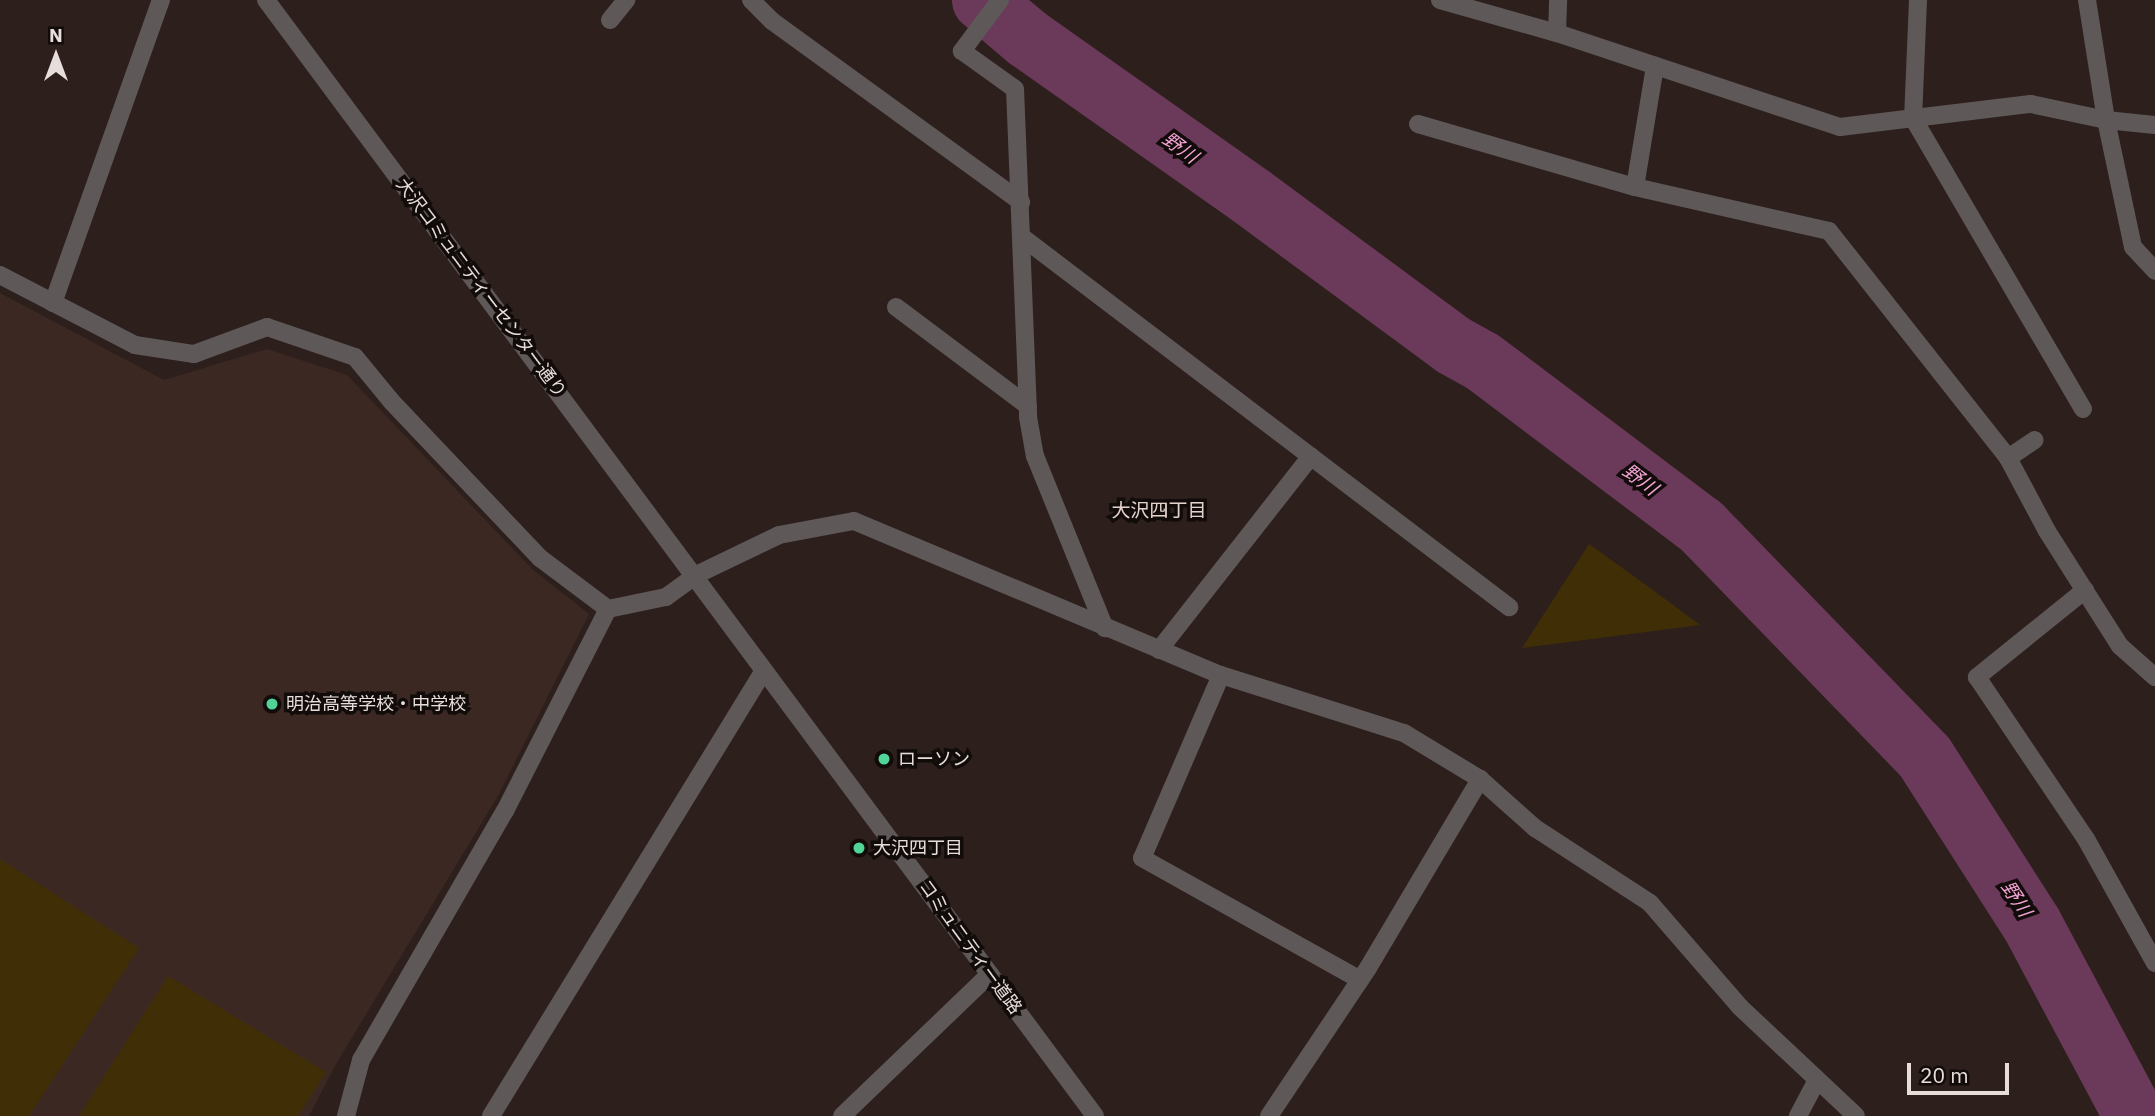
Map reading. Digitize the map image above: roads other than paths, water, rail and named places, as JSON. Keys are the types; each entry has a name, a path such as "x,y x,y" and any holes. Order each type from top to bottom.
{"street":[{"path":"53,303 161,0"},
{"name":"大沢コミュニティーセンター通り","path":"266,0 696,576"},
{"path":"610,20 626,0"},
{"path":"751,0 772,21 1021,202"},
{"path":"1000,0 962,51 1015,89 1028,406 1035,456 1105,628"},
{"path":"1440,0 1558,33 1736,89 1840,127 2031,104 2106,120 2155,125"},
{"path":"1558,33 1559,0"},
{"path":"1918,0 1913,118 2083,409"},
{"path":"2087,0 2106,120 2133,247 2155,271"},
{"path":"1635,187 1656,66"},
{"path":"1418,124 1635,187 1829,232 2008,458 2047,531 2120,646 2155,677"},
{"path":"1022,237 1509,607"},
{"path":"0,275 135,345 194,354 267,327 355,357 392,402 540,558 608,609 666,597 696,576 779,534 854,521 1221,675 1404,733 1480,779 1535,828 1650,903 1740,1007 1856,1116"},
{"path":"896,307 1028,406"},
{"path":"2008,458 2035,440"},
{"path":"1159,650 1311,456"},
{"name":"コミュニティー道路","path":"696,576 763,672 1095,1116"},
{"path":"2085,590 1977,677 2086,839 2155,963"},
{"path":"346,1116 361,1060 505,811 608,609"},
{"path":"491,1116 763,672"},
{"path":"1221,675 1142,858 1360,980"},
{"path":"1269,1116 1360,980 1480,779"},
{"path":"842,1116 990,974"},
{"path":"1798,1116 1817,1080"}],"waterway":[{"name":"野川","path":"982,0 1027,38 1251,196 1453,345 1482,361 1700,525 1924,756 2031,923 2134,1116"}],"place":[{"name":"明治高等学校・中学校","path":"272,704"},
{"name":"ローソン","path":"884,759"},
{"name":"大沢四丁目","path":"859,848"}],"district":[{"name":"大沢四丁目","path":"1159,511"}]}
